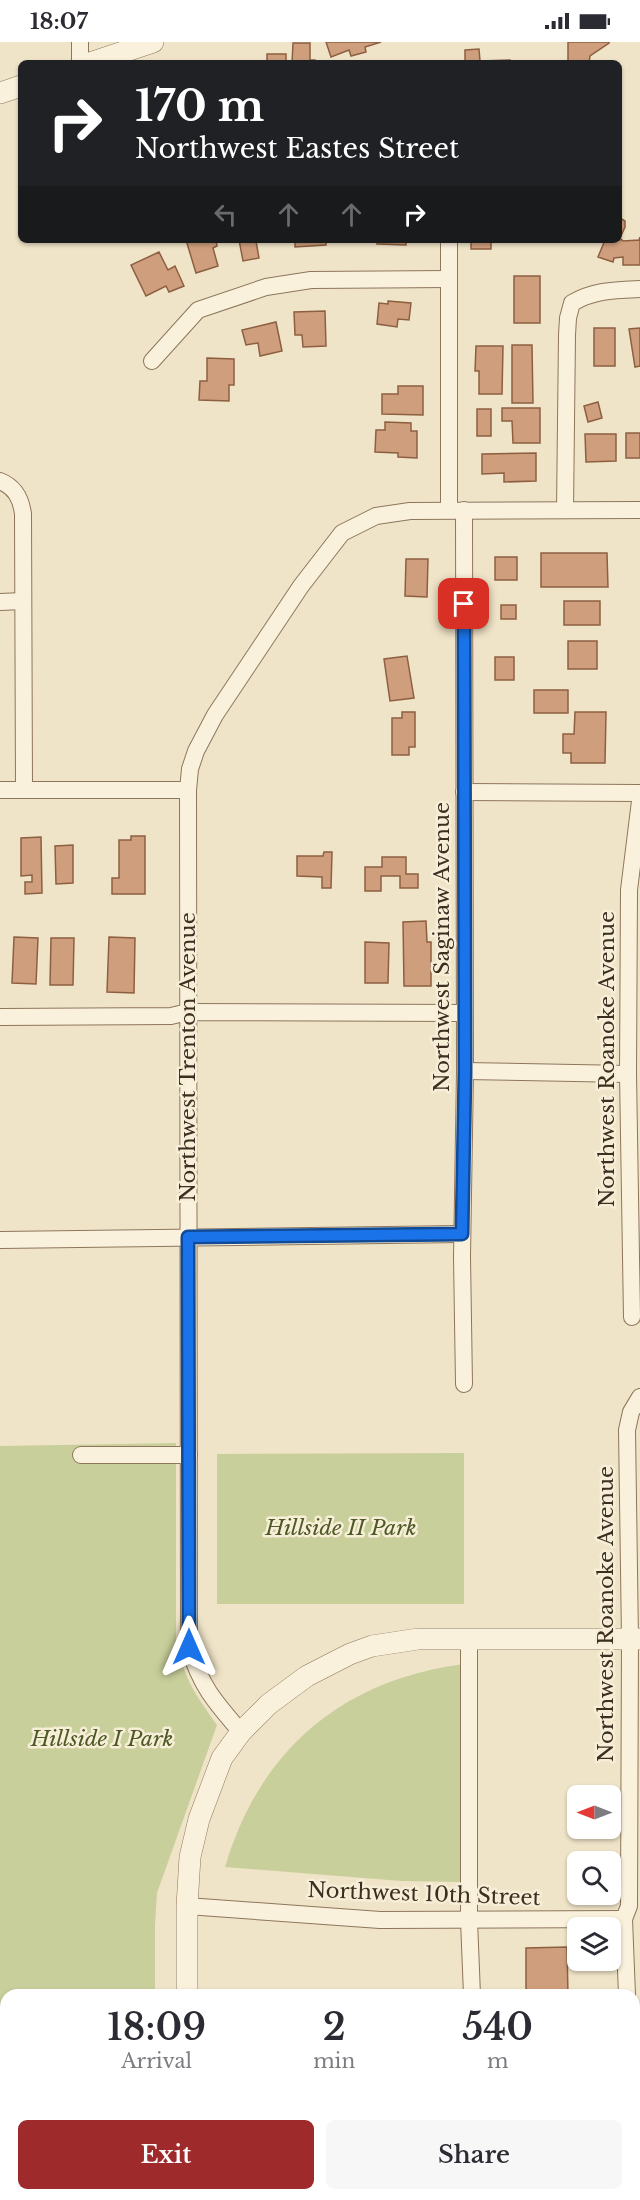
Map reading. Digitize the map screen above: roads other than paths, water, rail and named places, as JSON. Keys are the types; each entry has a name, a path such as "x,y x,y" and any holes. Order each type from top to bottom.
{"street":[{"path":"80,42 80,60"},
{"path":"99,60 153,42"},
{"path":"0,93 18,87"},
{"name":"Northwest Saginaw Avenue","path":"449,243 448,279 465,792 465,1071 462,1234 464,1384"},
{"path":"152,361 198,310 266,287 311,280 448,279"},
{"path":"565,510 568,318 573,303 587,294 640,289"},
{"path":"5,483 16,492 23,514 24,789"},
{"name":"Northwest Trenton Avenue","path":"241,1732 212,1698 196,1671 189,1647 188,790 190,769 196,751 215,716 301,586 342,533 376,516 410,511 640,510"},
{"path":"0,602 23,601"},
{"path":"0,790 188,790"},
{"path":"465,792 640,793"},
{"name":"Northwest Roanoke Avenue","path":"632,1317 628,1074 629,890 640,801"},
{"path":"0,1017 171,1016 188,1012 465,1013"},
{"path":"465,1071 628,1074"},
{"path":"0,1240 462,1234"},
{"name":"Northwest Roanoke Avenue","path":"627,1989 624,1920 629,1906 635,1639 627,1430 631,1412 640,1397"},
{"path":"81,1455 189,1455"},
{"path":"469,1638 469,1920 472,1989"},
{"path":"187,1989 187,1906 190,1857 199,1819 222,1758 241,1732 269,1704 307,1676 350,1654 372,1646 418,1639 635,1639"},
{"name":"Northwest 10th Street","path":"187,1906 380,1920 624,1920"}],"park label":[{"name":"Hillside II Park","path":"341,1528"},
{"name":"Hillside I Park","path":"102,1739"}]}
